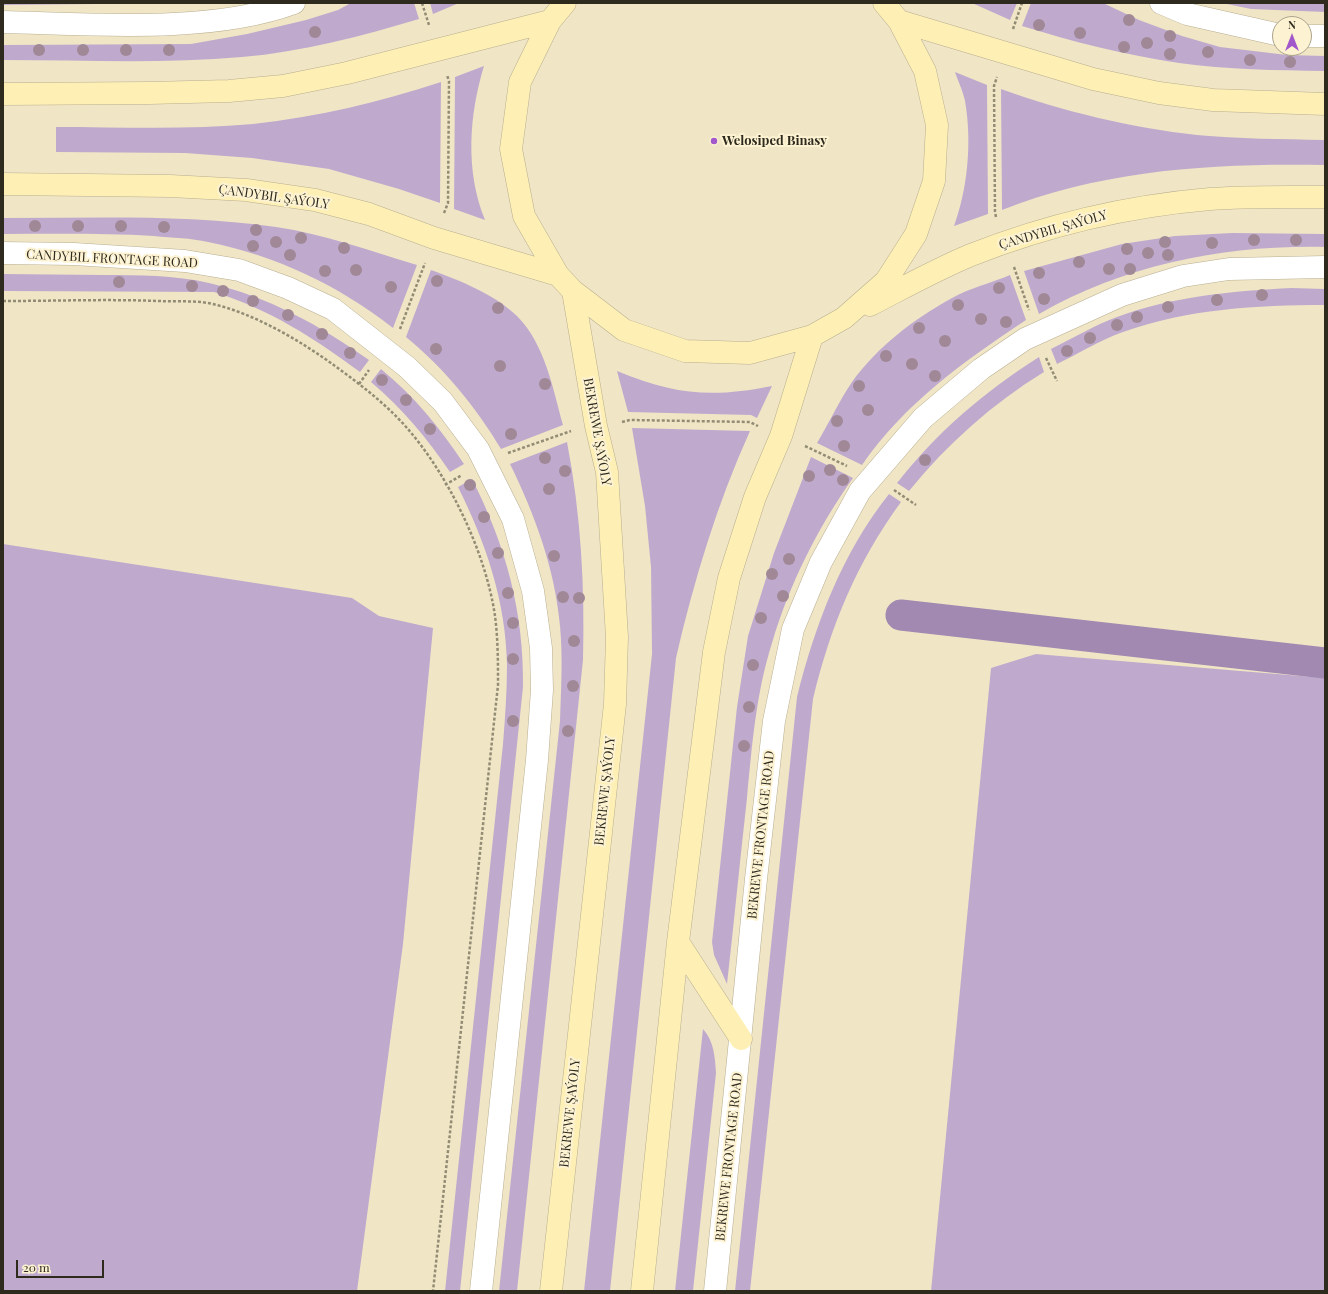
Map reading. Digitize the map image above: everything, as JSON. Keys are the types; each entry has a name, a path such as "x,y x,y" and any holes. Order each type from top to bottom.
{"main road":[{"path":"565,3 550,21 520,82 511,149 524,216 558,275 573,291 624,330 685,351 750,353 812,336 844,318 886,281 916,234 934,181 937,125 925,71 899,21 884,3"},
{"path":"3,94 229,91 283,86 347,73 550,21"},
{"path":"899,21 1093,79 1159,93 1213,100 1325,104"},
{"name":"ÇANDYBIL ŞAÝOLY","path":"3,184 170,186 246,190 315,200 370,214 434,238 558,275"},
{"name":"ÇANDYBIL ŞAÝOLY","path":"844,318 969,256 1005,242 1084,218 1146,207 1209,199 1253,197 1325,197"},
{"name":"BEKREWE ŞAÝOLY","path":"550,1287 615,704 616,637 614,562 607,472 596,426 573,291"},
{"path":"642,1291 678,942 714,652 728,578 756,497 780,436 812,336"},
{"path":"678,942 741,1039"}],"street":[{"path":"3,22 172,24 232,18 281,8 294,3"},
{"path":"1161,3 1187,14 1272,33"},
{"path":"1312,36 1325,36"},
{"name":"CANDYBIL FRONTAGE ROAD","path":"3,253 74,254 186,261 239,270 288,288 333,309 386,349 407,367 443,402 478,449 485,463"},
{"path":"1037,334 1122,295 1183,276 1228,269 1325,267"},
{"name":"BEKREWE FRONTAGE ROAD","path":"715,1291 756,879 774,721 793,629 821,562 860,491 922,418 981,369 1025,339 1037,334"},
{"path":"481,1291 537,760 542,690 542,648 531,584 513,519 485,463"}],"path":[{"path":"359,384 400,332 448,203 449,81 422,3"},
{"path":"1022,3 994,86 994,212 1037,334 1050,368 1057,381"},
{"path":"3,301 133,300 212,304 239,312 286,335 318,353 359,384 386,407 406,427 422,447 445,485 476,545 489,590 497,640 498,685 433,1291"},
{"path":"445,485 485,463 566,432 630,420 750,422 814,450 871,478 916,504"}],"shaded area":[{"path":"3,3 192,3 3,5"},
{"path":"351,3 414,3 419,19 332,42 264,55 212,59 152,61 3,60 3,45 191,44 247,34 306,20 338,10"},
{"path":"430,3 459,3 433,14"},
{"path":"972,3 1017,3 1010,20"},
{"path":"1031,3 1103,3 1139,20 1182,36 1220,47 1272,53 1272,56 1325,56 1325,71 1215,67 1179,63 1100,48 1022,26"},
{"path":"1222,3 1325,3 1325,12 1251,9"},
{"path":"484,66 475,104 471,143 474,182 485,220 454,209 455,77"},
{"path":"955,72 987,85 988,214 954,226 963,196 968,148 965,101"},
{"path":"441,82 440,203 399,189 329,169 252,158 185,153 56,152 56,127 179,128 253,124 348,108"},
{"path":"1001,89 1098,118 1173,132 1261,139 1325,140 1325,165 1243,165 1161,171 1081,185 1041,196 1002,210"},
{"path":"3,218 174,218 242,223 276,227 312,234 347,243 417,265 393,328 351,298 306,274 258,255 234,248 195,240 154,236 97,234 3,234"},
{"path":"1232,233 1325,234 1325,247 1288,247 1250,250 1214,254 1178,261 1142,270 1107,282 1072,297 1039,314 1024,271 1122,244 1175,236"},
{"path":"431,270 488,295 508,308 527,327 535,340 547,368 563,425 501,449 481,418 458,388 433,361 406,337"},
{"path":"3,274 156,276 183,278 209,283 252,296 293,314 332,335 369,360 360,372 308,336 272,316 254,307 214,292 3,291"},
{"path":"1010,275 1026,320 980,351 936,385 897,422 862,465 817,443 852,382 885,345 911,324 952,298 966,291"},
{"path":"1292,288 1325,289 1325,305 1248,307 1197,313 1172,318 1114,335 1057,364 1051,349 1109,320 1160,304 1182,299 1226,293"},
{"path":"1039,357 1044,372 1006,397 988,411 939,457 909,491 897,483 929,446 962,414 980,399"},
{"path":"381,369 416,402 446,438 464,464 450,472 414,424 383,392 371,382"},
{"path":"617,371 657,385 694,392 731,392 772,386 757,418 751,415 628,412"},
{"path":"632,428 750,431 727,486 707,543 676,658 610,1291 584,1291 652,654 651,567 645,506"},
{"path":"567,442 576,497 583,578 583,660 517,1291 499,1291 560,721 562,674 560,626 554,584 549,563 528,503 510,464"},
{"path":"811,457 853,478 816,537 796,578 779,621 762,681 753,739 727,984 714,955 712,942 737,707 748,636 774,553"},
{"path":"472,479 494,529 511,580 520,632 523,687 460,1291 445,1291 503,744 507,685 506,642 503,618 493,573 486,551 458,487"},
{"path":"889,494 901,502 871,549 847,596 828,646 813,699 750,1291 735,1291 797,697 812,643 832,591 857,540"},
{"path":"3,544 352,598 379,616 433,628 403,944 357,1291 3,1291"},
{"path":"1036,654 1325,678 1325,1291 931,1291 991,668"},
{"path":"703,1029 712,1044 716,1073 693,1291 675,1291"}],"waterway":[{"path":"901,615 1325,663"}],"place":[{"name":"Welosiped Binasy","path":"714,141"}]}
